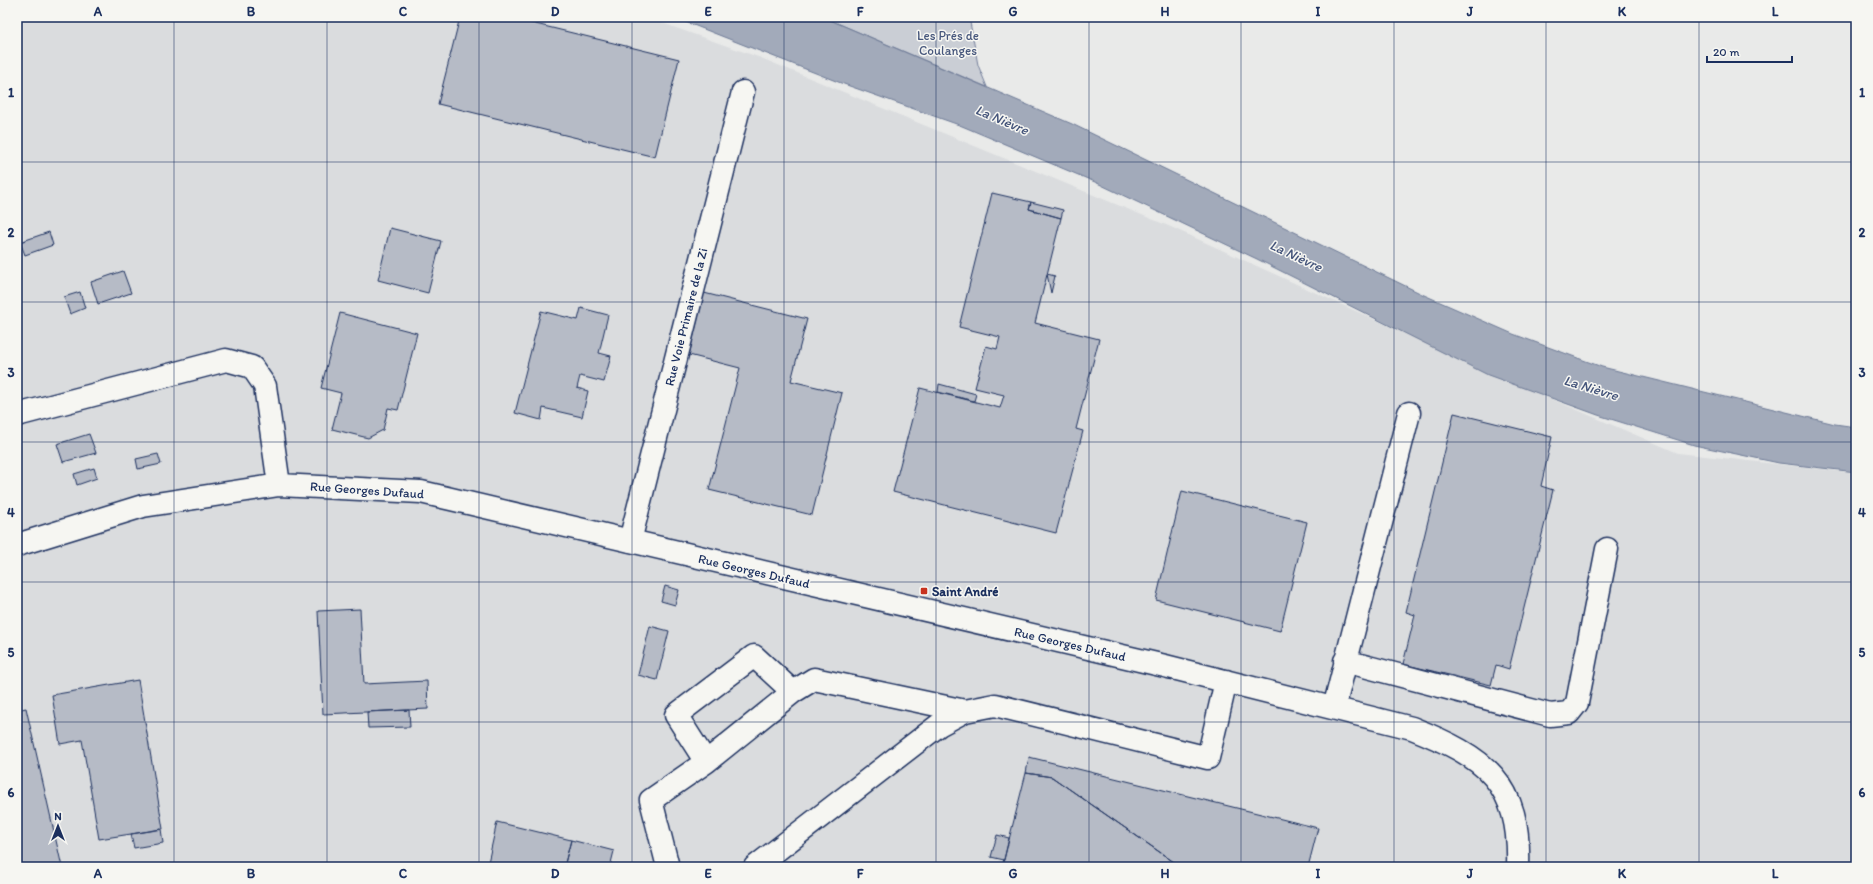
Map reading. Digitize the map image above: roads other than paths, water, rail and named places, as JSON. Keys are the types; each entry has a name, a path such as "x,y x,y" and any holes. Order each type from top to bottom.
{"street":[{"name":"Rue Voie Primaire de la Zi","path":"630,541 743,92"},
{"path":"17,415 226,360 252,367 265,386 279,485"},
{"path":"1334,708 1409,413"},
{"name":"Rue Georges Dufaud","path":"17,545 143,506 279,485 421,492 1226,681 1412,728 1448,742 1481,764 1502,785 1514,812 1519,846 1518,867"},
{"path":"1345,661 1550,715 1569,713 1577,702 1607,549"},
{"path":"706,762 676,715 754,656 793,692"},
{"path":"668,867 651,800 706,762 793,692 814,679 966,711"},
{"path":"755,867 939,725 966,711 995,705 1208,758 1226,681"}],"water":[{"name":"La Nièvre","path":"673,17 823,17 1072,124 1424,295 1513,334 1602,367 1835,424 1856,427 1856,472 1779,463 1694,445 1598,415 1488,375 1257,259 1095,182 962,126 841,83"}],"place":[{"name":"Saint André","path":"924,591"}],"park label":[{"name":"Les Prés de Coulanges","path":"948,42"}]}
